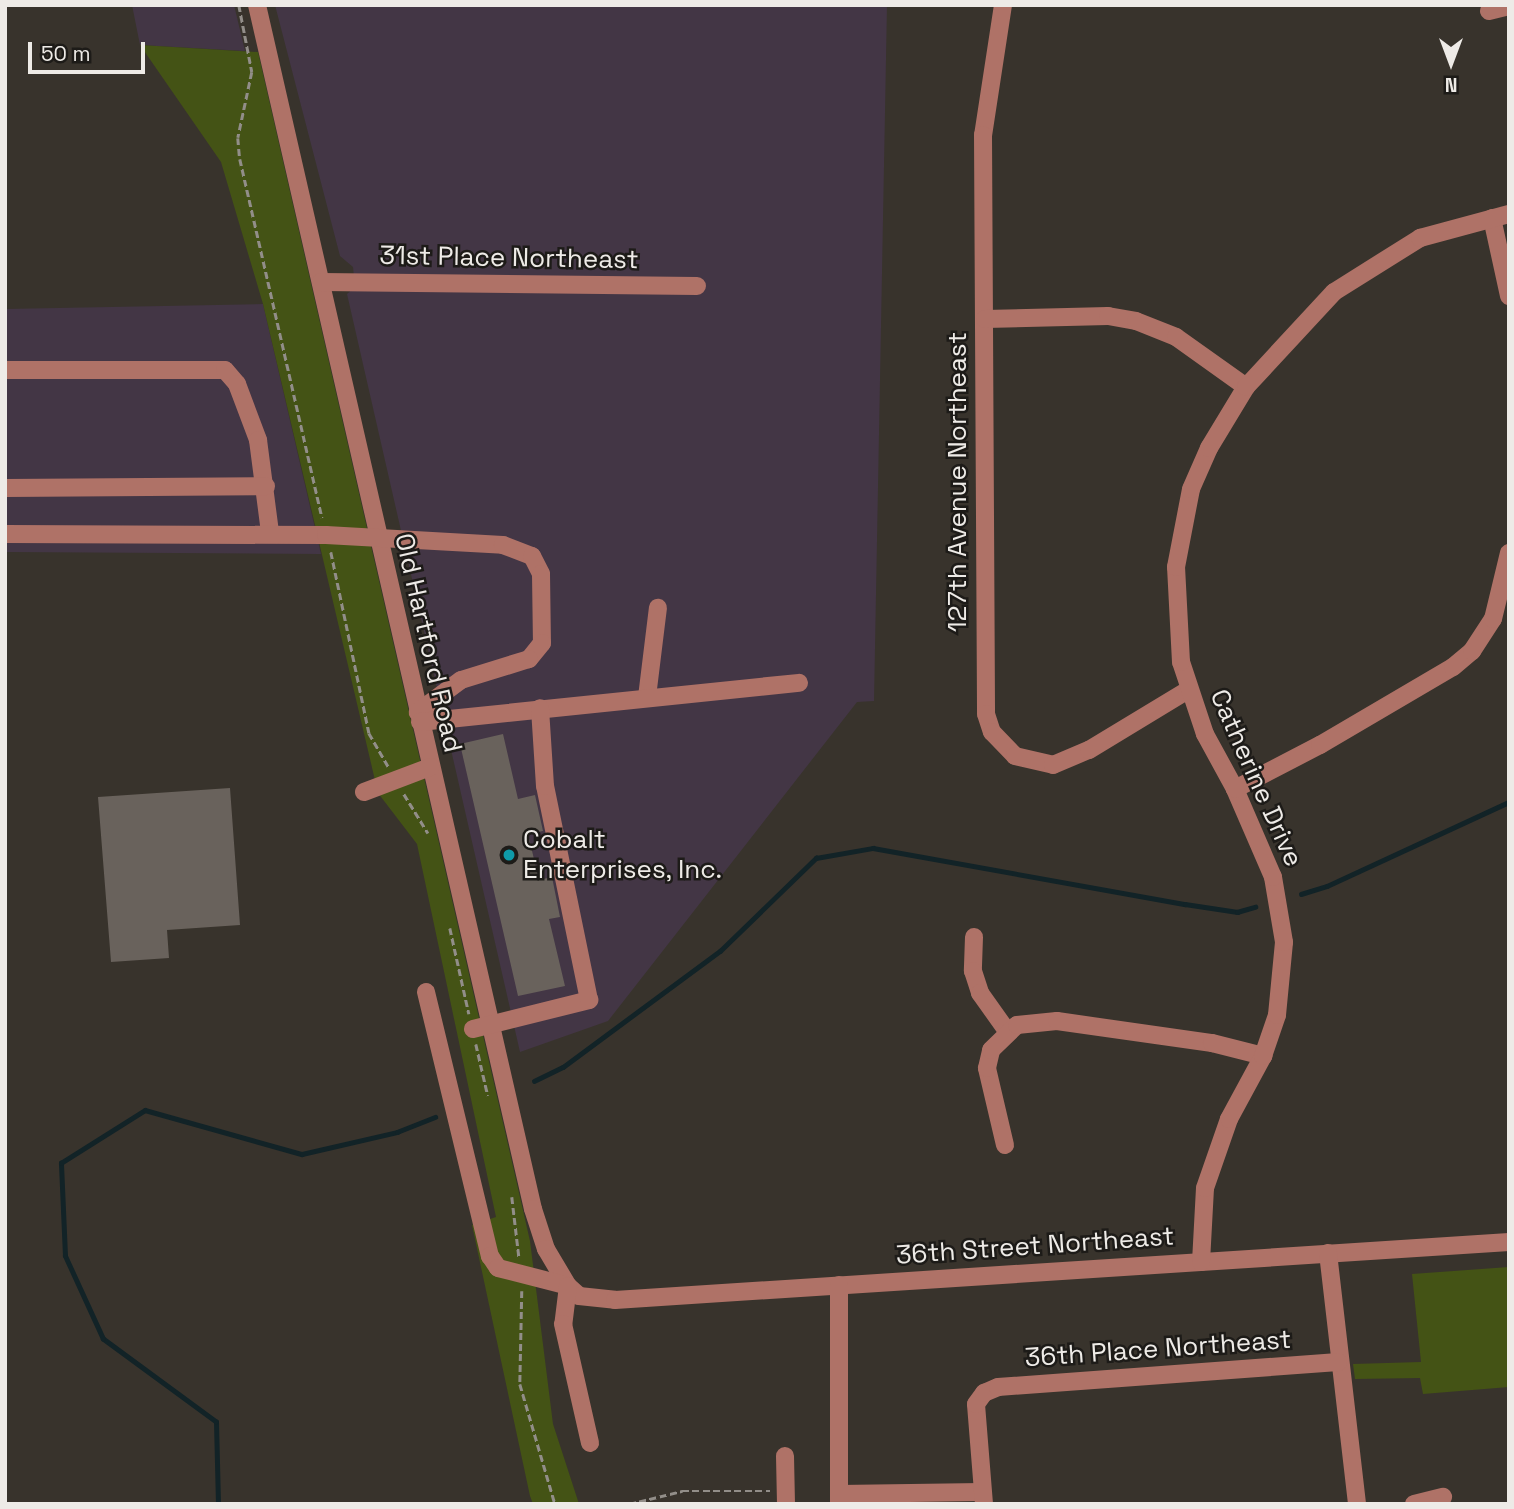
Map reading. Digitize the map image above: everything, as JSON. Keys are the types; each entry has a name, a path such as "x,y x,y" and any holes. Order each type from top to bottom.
{"street":[{"name":"Old Hartford Road","path":"257,5 419,717 482,1027 546,1249 568,1286"},
{"name":"127th Avenue Northeast","path":"1003,5 983,135 983,697 992,732 1015,757 1053,765 1089,750 1188,690"},
{"path":"1489,11 1509,5"},
{"path":"1500,216 1509,296"},
{"name":"Catherine Drive","path":"1201,1262 1205,1188 1213,1156 1263,1056 1277,1015 1284,942 1273,877 1235,789 1205,734 1188,690 1175,611 1181,528 1209,448 1246,387 1309,314 1361,272 1420,238 1500,216"},
{"name":"31st Place Northeast","path":"321,282 697,286"},
{"path":"985,320 1108,316 1136,321 1176,337 1246,387"},
{"path":"5,370 225,370 247,408 266,486 270,533"},
{"path":"5,488 266,486"},
{"path":"5,534 270,533 377,537 503,545 532,556 541,574 542,643 529,659 461,680 419,717"},
{"path":"1235,789 1320,745 1462,659 1493,619 1509,553"},
{"path":"647,697 658,608"},
{"path":"419,717 799,683"},
{"path":"482,1027 589,1000 545,786 540,708"},
{"path":"364,792 395,778 430,767"},
{"path":"974,937 974,971 980,993 1007,1031"},
{"name":"36th Street Northeast","path":"426,992 490,1256 498,1268 568,1286 579,1296 615,1300 1509,1242"},
{"path":"1005,1145 987,1068 991,1050 1007,1031 1034,1020 1199,1041 1263,1056"},
{"path":"1328,1254 1338,1362 1357,1504"},
{"path":"839,1285 839,1499 983,1498"},
{"path":"568,1286 563,1324 590,1443"},
{"name":"36th Place Northeast","path":"983,1498 976,1404 984,1393 1009,1386 1338,1362"},
{"path":"784,1498 785,1455"},
{"path":"1414,1504 1443,1497"}],"path":[{"path":"239,5 251,72 238,138 240,159 369,733 428,833 431,846"},
{"path":"449,925 482,1027 489,1098"},
{"path":"511,1188 522,1274 520,1384 555,1504"},
{"path":"629,1504 682,1491 784,1498"}],"shaded area":[{"path":"132,5 234,5 245,51 140,45"},
{"path":"275,5 887,5 874,701 857,702 608,1021 520,1052 347,294 355,287 353,267 340,256"},
{"path":"263,304 321,554 5,552 5,309"}],"green space":[{"path":"140,45 258,52 530,1241 553,1424 579,1504 533,1504 530,1496 472,1225 496,1217 417,844 378,793 263,304 221,162"},
{"path":"1509,1267 1509,1387 1423,1394 1420,1378 1355,1379 1353,1364 1421,1362 1412,1274"}],"building":[{"name":"Cobalt Enterprises, Inc.","path":"503,734 518,799 535,795 543,831 528,834 539,880 552,877 560,917 549,919 565,986 518,996 460,744"},
{"path":"230,788 240,925 167,930 169,958 111,962 98,797"}],"waterway":[{"path":"1301,894 1327,886 1509,802"},
{"path":"534,1081 563,1067 720,951 816,858 873,848 1185,904 1237,912 1255,907"},
{"path":"218,1504 216,1422 103,1339 65,1256 61,1163 145,1110 302,1154 397,1132 435,1117"}],"place":[{"name":"Cobalt Enterprises, Inc.","path":"509,855"}]}
